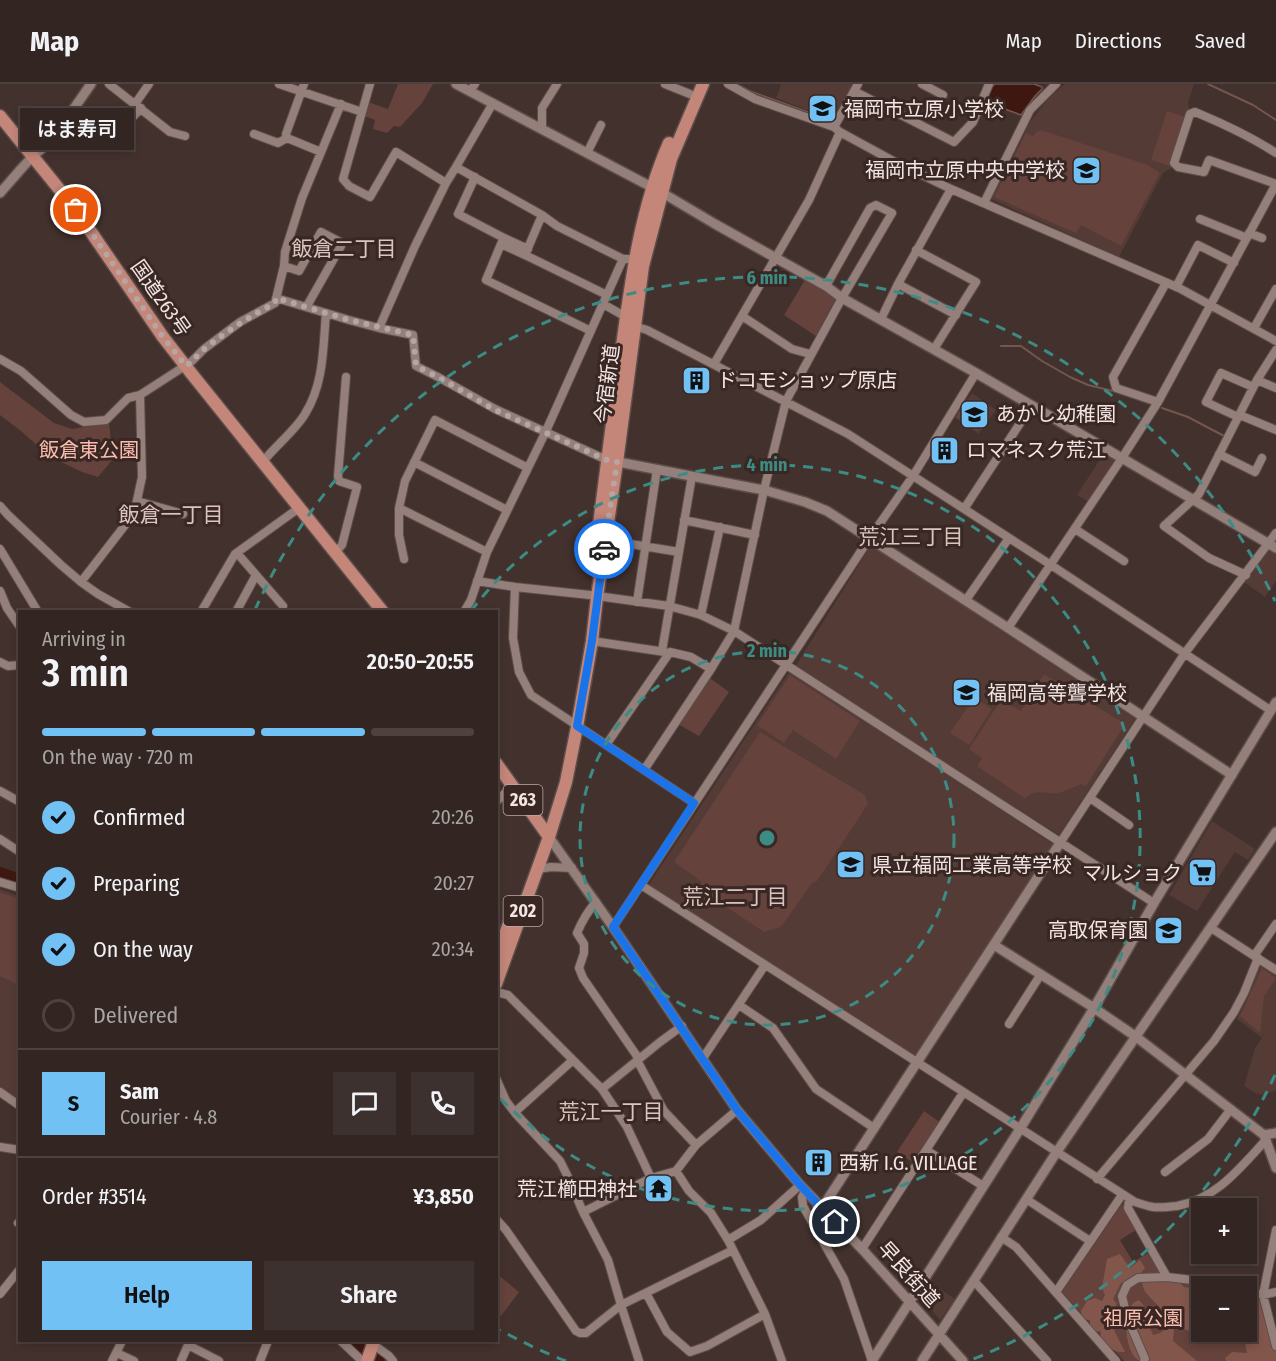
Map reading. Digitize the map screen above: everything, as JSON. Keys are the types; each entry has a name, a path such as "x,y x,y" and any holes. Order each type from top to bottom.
{"highway":[{"name":"今宿新道","path":"630,322 629,259 703,84"},
{"name":"今宿新道","path":"575,724 592,641 594,596 630,322 643,266 657,190 659,166 692,89"},
{"name":"国道263号","path":"0,116 76,210 163,337 381,610"},
{"name":"今宿新道","path":"547,833 566,782 585,641 606,540 612,461"},
{"name":"263","path":"498,766 547,833"},
{"name":"202","path":"498,978 538,868 547,833"},
{"name":"202","path":"498,955 547,833"},
{"path":"362,1359 370,1343"}],"street":[{"path":"0,194 57,125 85,84"},
{"path":"33,156 61,127 91,84"},
{"path":"109,84 170,132 185,136"},
{"path":"61,127 122,136 149,84"},
{"path":"279,84 303,88 362,112"},
{"path":"370,84 343,179 349,186 370,197 396,152 446,183"},
{"path":"456,84 473,88 493,104 657,190 776,257 842,298 1273,545"},
{"path":"542,129 542,108 557,84"},
{"path":"665,84 692,89"},
{"path":"728,84 755,99 837,129 895,162 951,189 1176,287 1276,341"},
{"path":"922,84 943,95"},
{"path":"714,364 809,200 856,87 954,142 973,122 989,84"},
{"path":"984,203 1030,110 1053,84"},
{"path":"287,138 286,134 303,88"},
{"path":"0,359 21,371 71,415 84,422 106,420 128,398 140,395 186,366 204,349 240,322 275,303 285,252 302,198 341,104"},
{"path":"379,328 446,183 493,104"},
{"path":"1008,628 1158,402 1276,184 1209,160 1204,172 1178,167 1174,163 1191,114 1195,112 1225,124 1276,153"},
{"path":"587,153 601,125"},
{"path":"254,134 278,143 287,138"},
{"path":"287,138 321,152"},
{"path":"456,167 543,215 557,226 629,259 607,295 546,431 487,552 471,600 465,610"},
{"path":"475,177 458,214 502,241 607,295"},
{"path":"880,319 951,189"},
{"path":"644,770 734,631 764,490 786,401 810,354 892,213 876,205 870,208 826,286"},
{"path":"527,252 543,215"},
{"path":"1200,219 1248,236 1262,238"},
{"path":"284,266 299,271 321,232 340,242 341,246 307,306"},
{"path":"502,241 486,280 591,332"},
{"path":"1176,287 1198,245 1234,263"},
{"path":"916,250 976,282 934,349"},
{"path":"1158,402 1116,388 1113,377 1166,283"},
{"path":"898,284 956,315"},
{"path":"1254,328 1276,289"},
{"path":"276,298 379,328 413,335 416,366 495,410 612,461 764,490 827,511 1232,775"},
{"path":"603,304 630,322 848,434 1185,653 1273,706 1020,1129 872,1361"},
{"path":"261,460 267,457 304,416 314,398 320,378 326,313"},
{"path":"742,316 792,348 810,354"},
{"path":"1246,574 1209,558 1164,526 1199,494 1255,383 1276,350"},
{"path":"613,927 785,664 913,476 976,373"},
{"path":"1276,388 1221,373 1206,402 1238,417 1242,416 1276,430"},
{"path":"335,552 342,544 357,487 339,481 338,476 346,377"},
{"path":"81,582 129,520 137,501 142,477 140,395"},
{"path":"964,509 1032,405"},
{"path":"404,559 399,535 399,508 405,482 435,420 528,468"},
{"path":"1219,454 1255,471 1262,458"},
{"path":"414,462 507,510"},
{"path":"637,602 657,469"},
{"path":"606,745 666,652 669,606 692,476"},
{"path":"137,501 183,514"},
{"path":"0,506 81,582 126,610"},
{"path":"202,610 237,553 299,508"},
{"path":"399,508 487,552"},
{"path":"684,520 755,535"},
{"path":"701,615 720,527"},
{"path":"1075,529 1124,561"},
{"path":"822,1208 1185,653 1246,574 1273,545 1276,533"},
{"path":"966,600 1009,538"},
{"path":"606,540 679,552"},
{"path":"0,549 37,610"},
{"path":"237,553 283,606"},
{"path":"237,610 256,575"},
{"path":"477,581 669,606 701,615 734,631 1154,903"},
{"path":"515,587 513,638 519,672 531,695 694,803"},
{"path":"0,591 7,608 18,624"},
{"path":"592,641 691,657 711,669"},
{"path":"0,662 8,666 18,665"},
{"path":"498,800 514,787"},
{"path":"0,791 18,801"},
{"path":"1090,798 1130,825"},
{"path":"922,1361 1056,1153 1276,832"},
{"name":"早良街道","path":"547,833 682,1026 737,1110 802,1188 862,1249 963,1361"},
{"path":"0,840 18,851"},
{"path":"538,868 572,868"},
{"path":"0,882 18,887"},
{"path":"640,885 1125,1197 1154,1207 1189,1204 1207,1196 1231,1177 1265,1138 1276,1132"},
{"path":"596,902 588,910 578,933 584,944 584,953 579,968 583,978 638,1059 664,1111 696,1145"},
{"path":"1097,1179 1214,1041 1234,1012 1244,993 1256,957 1276,924"},
{"path":"1211,928 1276,970"},
{"path":"994,945 1136,1036 1187,1074 1265,1138 1276,1168"},
{"path":"703,1058 765,965"},
{"path":"1009,1024 1041,974"},
{"path":"498,992 508,994 602,1089 627,1127 651,1179"},
{"path":"739,1005 773,1028 816,1089 874,1128"},
{"path":"602,1089 682,1026"},
{"path":"515,1112 573,1060"},
{"path":"498,1083 506,1101 560,1161 608,1260 639,1361"},
{"path":"0,1092 18,1105"},
{"path":"862,1249 963,1093"},
{"path":"1165,1172 1208,1139 1231,1109"},
{"path":"583,1212 651,1179 676,1172 696,1145 737,1110"},
{"path":"1,1149 18,1150"},
{"path":"926,1150 983,1186"},
{"path":"676,1172 689,1191 711,1214 728,1240 765,1314 782,1361"},
{"path":"728,1240 761,1220 802,1188"},
{"path":"802,1188 803,1206 843,1279 872,1361"},
{"path":"1056,1292 1090,1241 1125,1197"},
{"path":"1125,1197 1128,1208 1167,1277"},
{"path":"1026,1199 1090,1241"},
{"path":"498,1221 576,1331 580,1333 586,1333 621,1305 732,1250"},
{"path":"1276,1230 1263,1295 1276,1346"},
{"path":"1001,1237 1016,1247 1116,1361"},
{"path":"0,1294 18,1272"},
{"path":"1144,1361 1127,1317 1122,1296 1127,1286 1138,1278 1167,1277 1191,1281"},
{"path":"974,1281 1047,1361"},
{"path":"1257,1294 1263,1295 1276,1292"},
{"path":"646,1293 667,1332 690,1352 707,1346 765,1314"},
{"path":"112,1361 122,1342"},
{"path":"260,1361 268,1342"},
{"path":"342,1342 362,1359"},
{"path":"370,1343 393,1361"},
{"path":"181,1361 188,1345 219,1361"},
{"path":"117,1353 134,1361"}],"shaded area":[{"path":"737,84 750,91 833,121 832,123 750,93"},
{"name":"福岡市立原小学校","path":"779,84 855,84 834,120 776,98 781,85"},
{"path":"995,84 1034,84 1042,89 1021,115 986,102"},
{"name":"福岡市立原中央中学校","path":"1065,84 1194,84 1188,103 1189,110 1171,168 1163,173 1119,257 991,199 1030,122 1048,99"},
{"name":"あかし幼稚園","path":"972,393 996,410 979,434 954,417"},
{"path":"1104,453 1115,462 1089,502 1077,495"},
{"name":"福岡高等聾学校","path":"871,545 1135,719 1059,835 795,667"},
{"path":"1272,549 1276,552 1276,581 1265,597 1244,582"},
{"name":"県立福岡工業高等学校","path":"789,672 1053,844 915,1058 648,886"},
{"name":"マルショク","path":"1212,821 1255,849 1248,860 1235,852 1197,911 1169,895"},
{"path":"0,889 18,896 18,1100 0,1087"},
{"path":"1261,965 1276,975 1276,1090 1263,1095 1244,1086 1255,1048 1262,1038 1237,1019"},
{"path":"934,1285 955,1299 940,1320 929,1307 936,1296 930,1291"}],"green space":[{"path":"398,84 433,84 422,103 400,127 394,126 387,133 373,129 375,120 364,116 368,102 388,109"},
{"path":"1167,111 1185,117 1169,166 1151,160"},
{"path":"1041,130 1148,165 1160,173 1121,246 1081,225 1076,233 994,197 1026,133 1033,136"},
{"path":"805,280 836,298 816,336 784,315"},
{"name":"飯倉東公園","path":"0,382 54,423 72,429 109,423 113,459 98,477 49,456 0,415"},
{"path":"963,406 984,420 977,431 956,417"},
{"path":"1044,674 1125,724 1086,786 1081,784 1058,793 1036,792 1026,799 977,766 982,758 969,749 1001,700 1021,711"},
{"path":"790,675 860,721 836,759 793,730 784,743 757,725"},
{"path":"707,676 729,692 699,736 676,723"},
{"path":"974,697 992,709 969,745 950,733"},
{"path":"760,732 865,795 868,804 817,881 812,883 781,927 764,932 698,888 702,882 674,862"},
{"path":"0,892 18,899 18,985 0,976"},
{"path":"1262,968 1276,978 1264,996 1260,1033 1240,1016"},
{"path":"924,1111 941,1123 914,1163 897,1152"},
{"name":"祖原公園","path":"1122,1204 1136,1230 1120,1240 1133,1262 1148,1253 1165,1281 1191,1284 1191,1342 1256,1342 1276,1361 1124,1361 1062,1292"},
{"path":"1120,1254 1130,1268 1140,1260 1145,1268 1140,1274 1134,1274 1132,1278 1121,1283 1113,1299 1117,1304 1111,1314 1115,1320 1113,1328 1125,1352 1113,1350 1108,1346 1100,1338 1101,1331 1094,1332 1090,1329 1090,1320 1082,1319 1081,1311 1087,1301 1095,1298 1102,1301 1105,1295 1102,1288 1107,1259"},
{"path":"1149,1273 1170,1274 1184,1287 1191,1288 1191,1332 1164,1320 1161,1309 1145,1292 1141,1280"},
{"path":"498,1275 519,1292 501,1316 498,1314"},
{"path":"1257,1296 1265,1300 1276,1333 1276,1361 1226,1361 1225,1358 1232,1352 1247,1353 1245,1342 1257,1342"},
{"path":"1139,1300 1144,1306 1143,1310 1149,1315 1148,1323 1153,1335 1169,1326 1174,1330 1173,1341 1197,1361 1140,1361 1134,1357 1129,1344 1126,1323 1131,1306"}],"waterway":[{"path":"1208,84 1253,105 1276,120"},
{"path":"1001,346 1021,346 1070,377 1088,385 1151,404"},
{"path":"1162,408 1188,417 1224,436"},
{"path":"0,874 18,880"},
{"path":"353,1342 377,1361"}],"way so far":[{"path":"76,210 163,337 186,366 204,349 240,322 275,303 276,298 349,320 413,335 416,366 495,410 607,460 617,462 604,549"}],"place":[{"name":"福岡市立原小学校","path":"823,109"},
{"name":"福岡市立原中央中学校","path":"1086,170"},
{"name":"はま寿司","path":"76,210"},
{"name":"ドコモショップ原店","path":"696,380"},
{"name":"あかし幼稚園","path":"975,414"},
{"name":"ロマネスク荒江","path":"945,450"},
{"name":"福岡高等聾学校","path":"966,693"},
{"name":"県立福岡工業高等学校","path":"851,865"},
{"name":"マルショク","path":"1203,873"},
{"name":"高取保育園","path":"1169,930"},
{"name":"西新 I.G. VILLAGE","path":"818,1163"},
{"name":"荒江櫛田神社","path":"658,1189"}],"district":[{"name":"飯倉二丁目","path":"344,249"},
{"name":"飯倉一丁目","path":"171,515"},
{"name":"荒江三丁目","path":"911,537"},
{"name":"荒江二丁目","path":"735,897"},
{"name":"荒江一丁目","path":"611,1112"}],"route":[{"path":"604,549 592,641 577,726 694,803 613,927 737,1110 800,1185 835,1222"}]}
